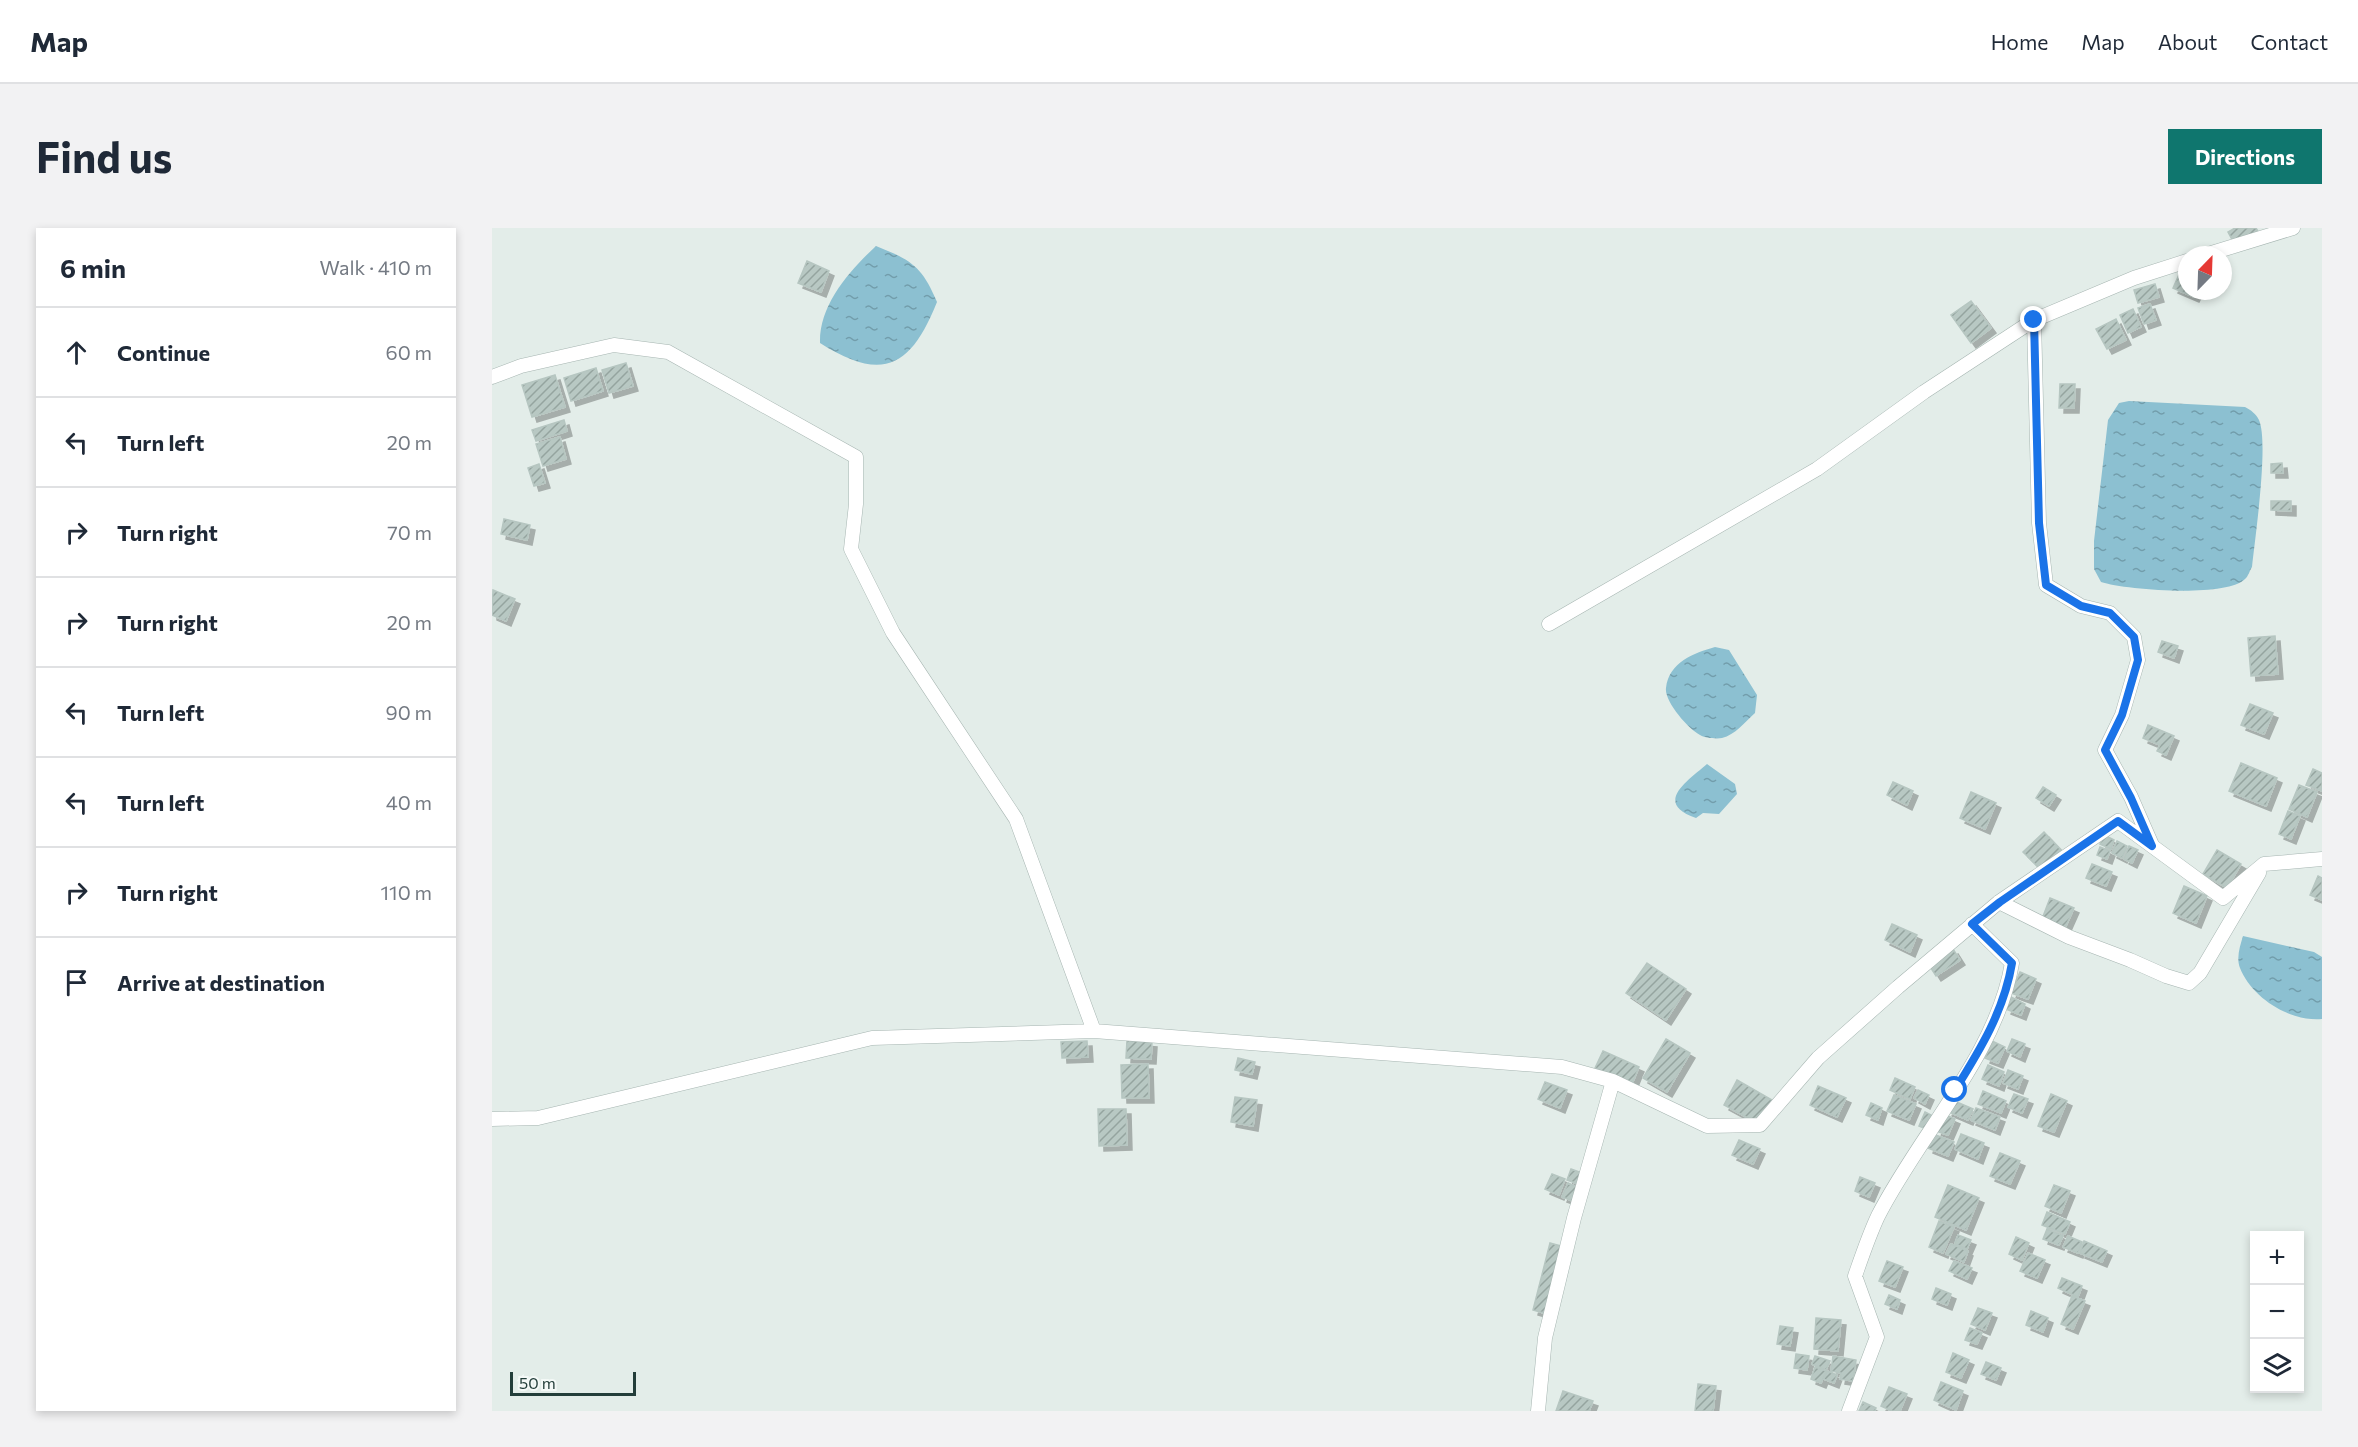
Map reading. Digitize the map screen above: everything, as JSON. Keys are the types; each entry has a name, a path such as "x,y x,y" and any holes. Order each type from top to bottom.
{"street":[{"path":"2232,247 2293,228"},
{"path":"1549,624 1817,469 1924,392 2034,320 2134,278 2178,264"},
{"path":"2034,320 2039,523 2046,585 2081,606 2110,613 2134,637 2138,660 2122,715 2105,750 2131,798 2152,846"},
{"path":"492,377 521,366 614,345 668,352 856,457 856,504 851,549 893,633 1016,819 1094,1031"},
{"path":"492,1119 538,1118 872,1038 1094,1031 1562,1067 1613,1081 1707,1126 1760,1125 1818,1058 1972,924 2000,902 2118,821 2223,898 2264,864 2322,859"},
{"path":"2000,902 2069,937 2166,976 2188,982 2200,974 2264,864"},
{"path":"1850,1411 1877,1337 1855,1276 1878,1216 1990,1032 2008,988 2012,963 1972,924"},
{"path":"1538,1411 1545,1338 1574,1218 1613,1081"}],"water":[{"path":"876,246 907,260 914,266 926,280 937,302 917,341 905,354 892,362 878,365 861,363 820,343 821,329 830,302 846,278"},
{"path":"2129,401 2245,407 2258,418 2262,432 2262,469 2252,567 2245,579 2235,585 2218,589 2175,591 2131,588 2101,582 2094,569 2094,541 2108,420 2119,403"},
{"path":"1715,647 1729,650 1757,695 1755,713 1736,731 1720,738 1702,736 1695,732 1678,714 1666,694 1668,679 1677,665 1699,652"},
{"path":"1707,764 1735,784 1737,794 1719,814 1703,813 1696,818 1683,812 1675,799 1684,784"},
{"path":"2243,936 2314,952 2322,957 2322,1019 2297,1017 2285,1012 2253,989 2240,968 2238,960"}],"building":[{"path":"2235,228 2256,228 2259,233 2235,245 2228,232"},
{"path":"807,261 829,271 821,292 798,283"},
{"path":"2178,277 2178,290 2173,288"},
{"path":"2155,284 2159,297 2138,303 2134,290"},
{"path":"1971,301 1991,328 1971,343 1951,315"},
{"path":"2150,304 2156,320 2144,324 2138,308"},
{"path":"2133,309 2141,327 2128,333 2120,315"},
{"path":"2116,319 2126,340 2107,349 2096,329"},
{"path":"626,363 633,386 609,393 602,370"},
{"path":"596,368 603,391 571,401 564,378"},
{"path":"555,375 565,407 532,417 522,385"},
{"path":"2060,384 2075,384 2074,408 2059,408"},
{"path":"564,420 567,431 536,441 532,430"},
{"path":"560,437 566,459 543,466 536,444"},
{"path":"2282,463 2283,473 2271,473 2271,464"},
{"path":"539,464 545,483 534,486 528,468"},
{"path":"2271,501 2291,501 2291,511 2271,510"},
{"path":"504,519 530,525 527,540 501,534"},
{"path":"493,590 515,599 506,621 492,615"},
{"path":"2275,636 2278,674 2251,676 2248,638"},
{"path":"2162,641 2178,646 2174,658 2158,652"},
{"path":"2250,704 2273,713 2264,734 2241,725"},
{"path":"2148,725 2174,736 2166,755 2157,751 2160,745 2143,738"},
{"path":"2241,763 2277,778 2266,806 2229,791"},
{"path":"2313,769 2322,773 2322,791 2306,785"},
{"path":"1893,782 1913,791 1907,805 1887,795"},
{"path":"2299,785 2317,792 2307,817 2289,809"},
{"path":"2043,787 2056,795 2049,806 2036,798"},
{"path":"1971,792 1996,803 1985,829 1960,818"},
{"path":"2288,811 2300,816 2291,839 2279,834"},
{"path":"2044,832 2061,850 2041,870 2023,852"},
{"path":"2104,835 2114,840 2111,849 2100,844"},
{"path":"2117,841 2127,846 2122,858 2112,853"},
{"path":"2129,846 2138,850 2132,863 2124,859"},
{"path":"2100,847 2110,851 2107,859 2097,855"},
{"path":"2217,850 2241,864 2227,888 2203,874"},
{"path":"2092,864 2112,872 2106,886 2086,878"},
{"path":"2318,876 2322,878 2322,900 2310,895"},
{"path":"2184,886 2207,896 2196,923 2173,913"},
{"path":"2050,898 2074,908 2065,928 2042,919"},
{"path":"1892,924 1917,935 1910,952 1885,940"},
{"path":"1953,949 1960,960 1936,976 1929,965"},
{"path":"1647,963 1686,989 1666,1020 1626,993"},
{"path":"2020,972 2036,979 2028,999 2011,993"},
{"path":"2011,997 2025,1004 2021,1015 2006,1009"},
{"path":"1666,1039 1690,1053 1667,1092 1643,1078"},
{"path":"2012,1039 2025,1044 2020,1057 2007,1051"},
{"path":"1127,1040 1152,1042 1151,1059 1126,1058"},
{"path":"1087,1041 1088,1057 1062,1058 1061,1042"},
{"path":"1992,1041 2005,1047 1998,1063 1985,1058"},
{"path":"1603,1051 1639,1067 1632,1084 1595,1068"},
{"path":"1238,1058 1255,1062 1252,1074 1235,1070"},
{"path":"1148,1064 1149,1098 1122,1098 1121,1065"},
{"path":"1988,1065 2004,1072 1999,1086 1982,1079"},
{"path":"2008,1070 2023,1076 2018,1089 2003,1083"},
{"path":"1895,1078 1915,1087 1910,1099 1890,1090"},
{"path":"1737,1080 1772,1100 1759,1124 1724,1105"},
{"path":"1545,1082 1567,1090 1560,1108 1538,1099"},
{"path":"1818,1086 1846,1098 1837,1117 1810,1105"},
{"path":"1918,1090 1929,1095 1925,1104 1914,1098"},
{"path":"1983,1091 2006,1101 2001,1113 1978,1104"},
{"path":"2014,1094 2028,1099 2022,1113 2008,1107"},
{"path":"2051,1094 2067,1101 2054,1132 2038,1126"},
{"path":"1894,1095 1916,1104 1909,1120 1887,1111"},
{"path":"1235,1097 1257,1100 1253,1126 1231,1122"},
{"path":"1952,1100 1973,1109 1968,1120 1947,1111"},
{"path":"1871,1103 1882,1108 1878,1120 1866,1115"},
{"path":"1976,1108 2000,1117 1995,1130 1971,1120"},
{"path":"1098,1109 1126,1109 1127,1145 1099,1146"},
{"path":"1925,1112 1935,1117 1929,1130 1919,1126"},
{"path":"1943,1114 1955,1119 1948,1135 1936,1131"},
{"path":"1933,1134 1954,1142 1948,1156 1928,1148"},
{"path":"1961,1134 1984,1143 1978,1159 1955,1149"},
{"path":"1739,1140 1760,1149 1753,1164 1732,1155"},
{"path":"2000,1153 2020,1161 2010,1184 1990,1176"},
{"path":"1571,1169 1582,1173 1578,1184 1567,1180"},
{"path":"1552,1174 1565,1179 1559,1195 1545,1189"},
{"path":"1860,1177 1875,1183 1869,1197 1855,1191"},
{"path":"1568,1183 1579,1188 1573,1201 1562,1197"},
{"path":"1948,1185 1979,1198 1966,1230 1935,1217"},
{"path":"2054,1185 2070,1191 2061,1213 2045,1206"},
{"path":"2047,1212 2070,1222 2065,1234 2042,1225"},
{"path":"1939,1221 1954,1227 1943,1253 1929,1247"},
{"path":"2047,1229 2063,1236 2059,1245 2043,1239"},
{"path":"1958,1235 1971,1240 1967,1249 1955,1244"},
{"path":"2068,1236 2082,1242 2078,1253 2063,1247"},
{"path":"2016,1237 2029,1243 2022,1260 2009,1254"},
{"path":"2084,1241 2107,1251 2102,1262 2080,1253"},
{"path":"1550,1243 1565,1247 1547,1314 1533,1310"},
{"path":"1951,1244 1968,1251 1964,1262 1946,1254"},
{"path":"2028,1253 2045,1260 2037,1278 2020,1271"},
{"path":"1887,1261 1903,1267 1895,1287 1879,1281"},
{"path":"1954,1261 1972,1268 1967,1279 1949,1271"},
{"path":"2062,1278 2082,1286 2078,1297 2058,1288"},
{"path":"1936,1288 1951,1294 1947,1305 1932,1299"},
{"path":"1889,1295 1900,1300 1897,1309 1885,1304"},
{"path":"2072,1296 2085,1301 2073,1329 2061,1324"},
{"path":"1978,1308 1992,1313 1985,1330 1971,1324"},
{"path":"2031,1311 2048,1318 2043,1332 2026,1325"},
{"path":"1816,1318 1841,1320 1838,1351 1814,1349"},
{"path":"1780,1326 1793,1328 1790,1346 1777,1344"},
{"path":"1970,1328 1982,1333 1977,1344 1965,1340"},
{"path":"1953,1353 1969,1360 1961,1378 1946,1372"},
{"path":"1796,1354 1809,1356 1807,1370 1794,1368"},
{"path":"1815,1356 1830,1361 1826,1370 1812,1364"},
{"path":"1833,1356 1856,1360 1853,1381 1840,1379 1841,1373 1831,1371"},
{"path":"1986,1362 2001,1368 1996,1380 1981,1374"},
{"path":"1815,1367 1826,1371 1821,1383 1811,1379"},
{"path":"1827,1371 1837,1375 1834,1383 1824,1379"},
{"path":"1941,1382 1963,1391 1956,1410 1934,1400"},
{"path":"1698,1384 1716,1386 1713,1411 1695,1411"},
{"path":"1889,1387 1907,1394 1900,1411 1892,1411 1881,1406"},
{"path":"1563,1391 1593,1401 1589,1411 1556,1411"},
{"path":"1863,1402 1876,1408 1875,1411 1859,1411"}],"route":[{"path":"1955,1090 1990,1032 2008,988 2012,963 1972,924 2000,902 2118,821 2152,846 2131,798 2105,750 2122,715 2138,660 2134,637 2110,613 2081,606 2046,585 2039,523 2034,320"}]}
